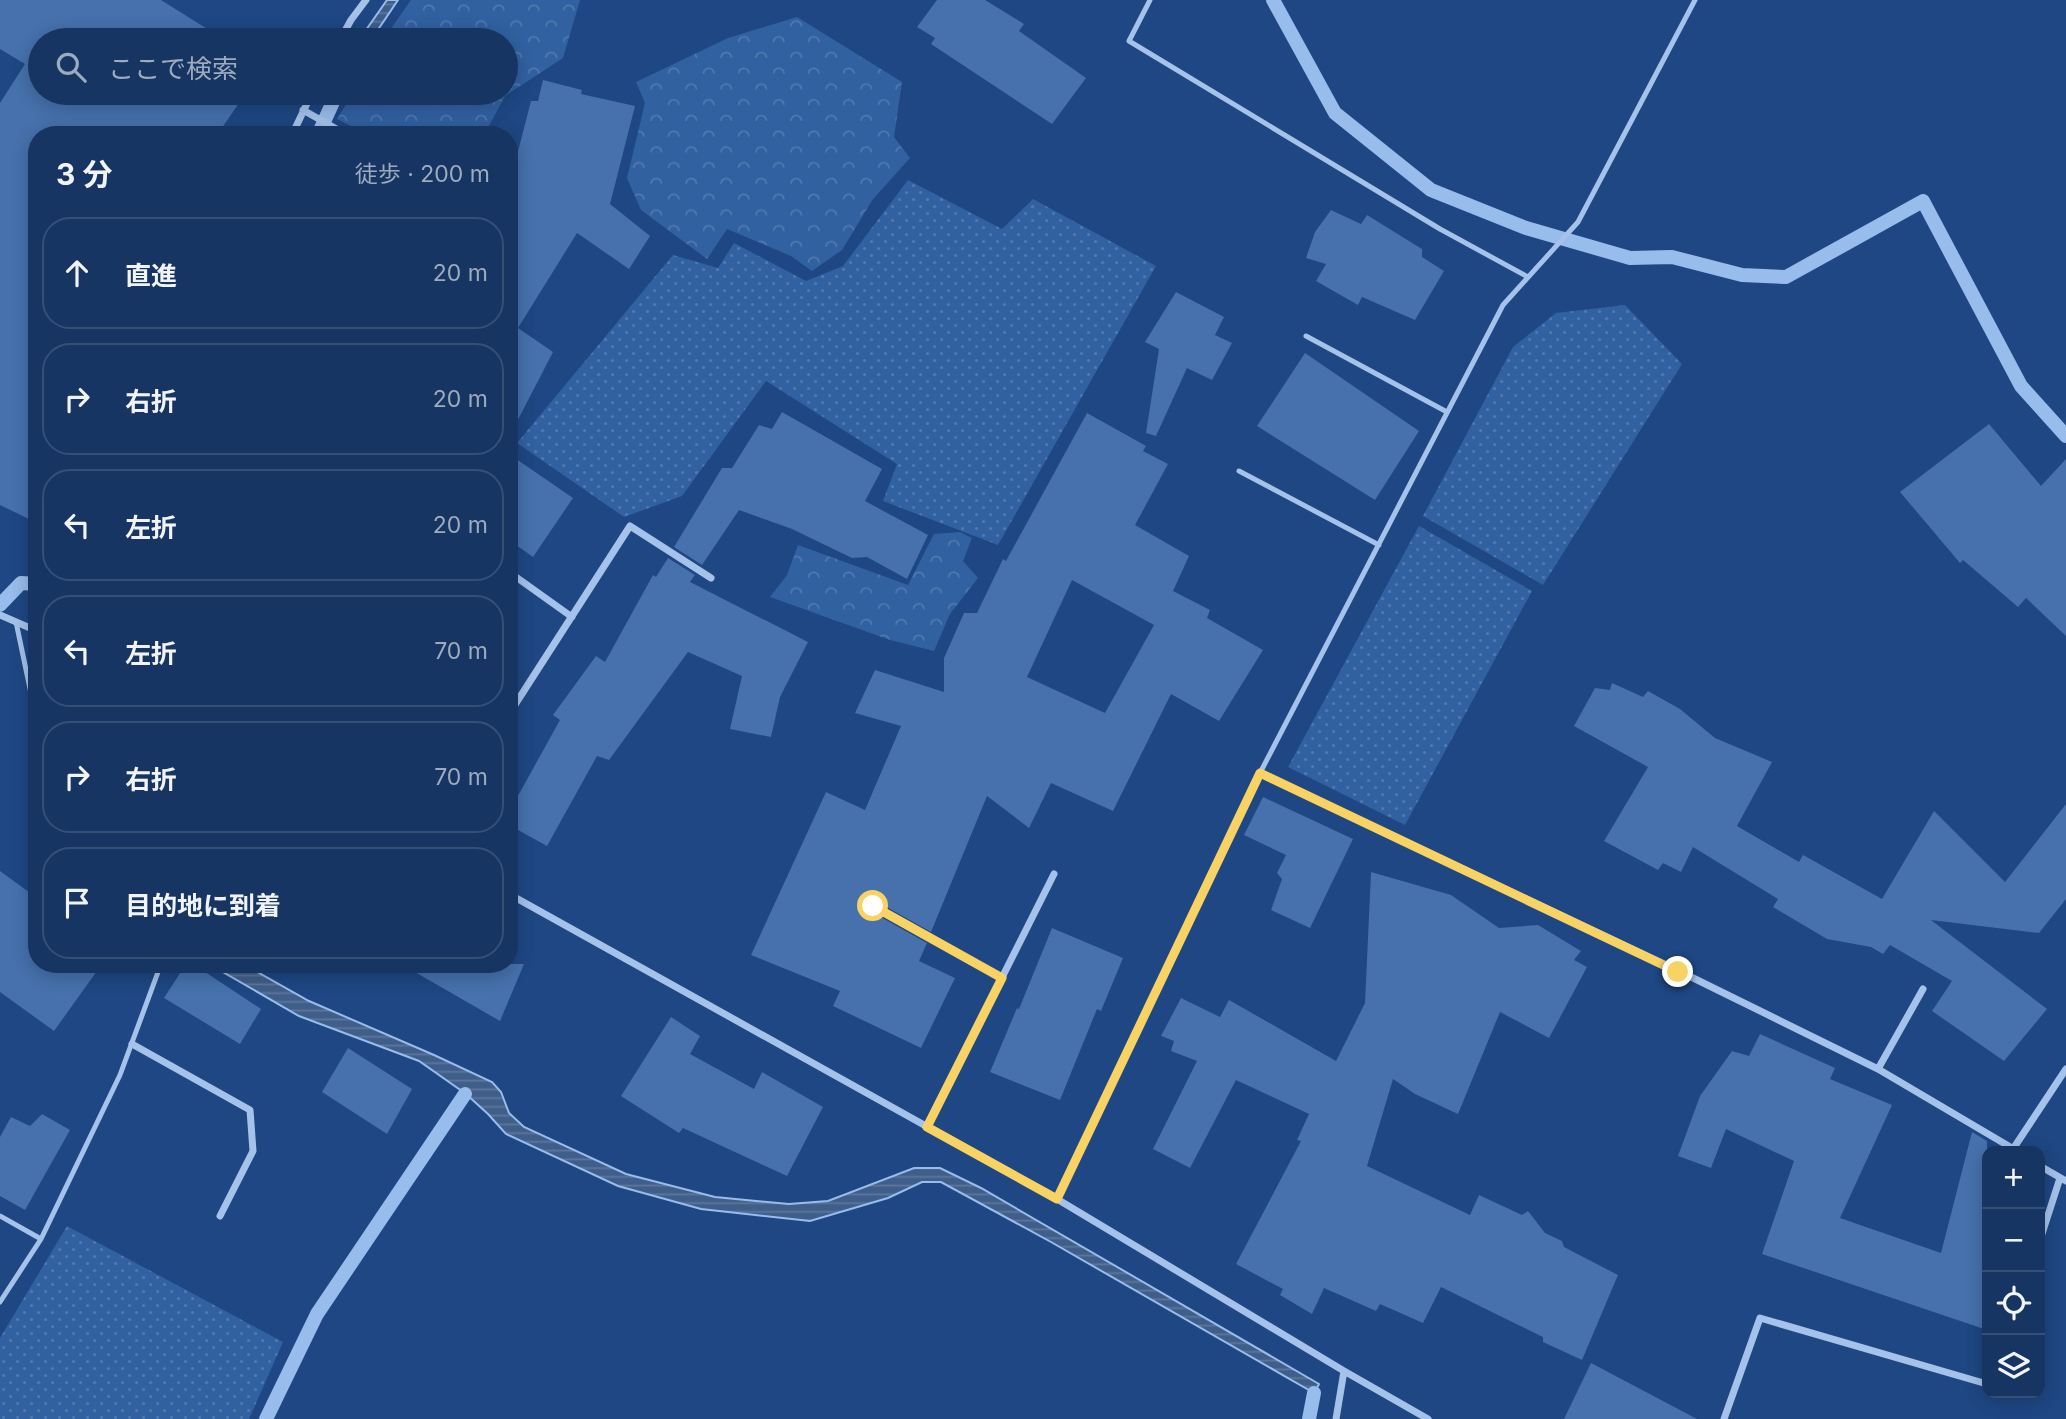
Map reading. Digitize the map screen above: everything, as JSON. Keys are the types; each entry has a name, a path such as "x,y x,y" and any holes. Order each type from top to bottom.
{"street":[{"path":"355,0 356,13"},
{"path":"347,28 366,0"},
{"path":"296,126 306,105"},
{"path":"303,110 331,126"},
{"path":"518,700 630,526 711,578"},
{"path":"518,578 572,617"},
{"path":"0,615 28,627"},
{"path":"1260,773 1683,973 1878,1069 2008,1146"},
{"path":"927,1127 1054,874"},
{"path":"518,899 1057,1199 1428,1419"},
{"path":"873,906 1002,978"},
{"path":"1878,1069 1923,989"},
{"path":"132,1044 250,1110 253,1151 220,1216"},
{"path":"2018,1146 2066,1069"},
{"path":"2045,1169 2063,1180 2045,1227"},
{"path":"1724,1419 1760,1318 1982,1383"},
{"path":"1336,1419 1343,1371"}],"lane":[{"path":"1150,0 1129,41 1440,229 1528,277"},
{"path":"1057,1199 1260,773 1503,305 1578,222 1695,0"},
{"path":"1306,336 1447,412"},
{"path":"1240,471 1379,544"},
{"path":"16,622 28,679"},
{"path":"0,1302 41,1240 120,1075 158,973"},
{"path":"0,1216 41,1240"}],"green space":[{"path":"411,0 580,0 563,58 518,87 518,28 391,28"},
{"path":"797,17 902,82 894,137 910,158 873,199 842,250 812,271 791,256 727,229 707,259 641,210 627,178 645,103 636,82 728,38"},
{"path":"346,105 500,105 489,126 351,126 337,119"},
{"path":"908,180 1002,229 1033,199 1156,266 998,545 883,501 897,464 766,381 682,496 624,517 518,444 673,255 718,268 734,243 806,281 843,266"},
{"path":"1625,305 1682,364 1543,585 1423,516 1513,347 1556,313"},
{"path":"1419,526 1532,591 1405,825 1288,767"},
{"path":"960,532 972,538 963,561 978,578 950,614 934,651 890,640 770,597 787,575 798,545 908,585 934,534"},
{"path":"67,1226 283,1342 249,1419 0,1419 0,1338"}],"shaded area":[{"path":"387,0 398,0 379,28 367,28"},
{"path":"225,973 259,973 309,1001 492,1082 501,1092 509,1113 524,1127 626,1174 715,1197 789,1204 828,1201 914,1168 940,1168 981,1188 1319,1384 1314,1393 941,1182 922,1182 888,1198 810,1221 701,1209 618,1186 506,1134 466,1094 419,1061 299,1016"}],"building":[{"path":"0,0 161,0 206,28 28,28 28,105 238,105 223,126 28,126 28,519 0,505 0,103 25,64 0,49"},
{"path":"937,0 985,0 1024,24 1019,31 1086,78 1052,124 931,44 935,38 917,27"},
{"path":"543,80 582,90 581,94 635,106 610,204 650,236 629,269 577,233 518,328 518,151 531,101 538,101"},
{"path":"1331,210 1361,224 1367,215 1422,249 1422,257 1444,271 1415,320 1362,297 1358,305 1316,281 1326,264 1306,258 1315,232"},
{"path":"1176,292 1224,317 1215,335 1232,343 1212,380 1187,368 1156,436 1146,433 1159,349 1145,342"},
{"path":"518,328 553,352 518,420"},
{"path":"1305,353 1419,431 1375,500 1257,426"},
{"path":"782,412 882,469 865,501 928,535 907,579 867,557 852,558 792,529 739,510 702,565 674,547 722,468 732,468 759,425 772,429"},
{"path":"1087,413 1146,446 1143,451 1168,464 1135,525 1189,556 1173,591 1210,610 1207,618 1263,650 1219,721 1171,694 1113,811 1051,783 1029,828 987,796 931,932 876,901 868,902 870,911 927,943 919,961 955,978 921,1048 833,1006 840,991 751,955 826,792 865,810 901,726 855,713 875,670 944,692 944,658 964,613 977,613 1003,559 1006,561","holes":["1072,580 1154,625 1105,713 1027,677"]},
{"path":"1989,424 2041,486 2066,459 2066,636 2026,598 2018,607 1963,560 1960,563 1900,492"},
{"path":"518,460 573,498 533,557 518,546"},
{"path":"668,558 695,575 690,582 808,642 780,697 771,737 730,729 742,676 688,652 609,760 597,756 547,846 518,830 518,796 560,720 553,715 596,656 605,662 653,575 656,577"},
{"path":"1612,683 1643,697 1648,691 1680,709 1715,738 1772,762 1737,826 1799,862 1803,855 1882,899 1934,811 2005,882 2066,804 2066,899 2039,933 1931,920 2047,1009 2004,1061 1932,1011 1952,981 1890,945 1883,954 1871,947 1827,939 1773,907 1778,899 1693,847 1681,872 1663,863 1658,870 1604,841 1648,767 1574,726 1595,688 1610,690"},
{"path":"1263,797 1353,839 1310,928 1271,910 1282,879 1277,873 1286,855 1244,835"},
{"path":"0,871 28,891 28,973 96,973 54,1031 0,992"},
{"path":"1371,872 1451,895 1499,928 1538,925 1581,951 1574,960 1587,967 1549,1038 1500,1012 1458,1114 1415,1094 1393,1079 1367,1166 1470,1215 1479,1195 1522,1215 1528,1211 1545,1233 1562,1241 1564,1247 1618,1275 1582,1360 1543,1342 1543,1337 1441,1287 1423,1323 1380,1304 1376,1311 1324,1288 1312,1314 1280,1295 1283,1289 1236,1264 1301,1141 1297,1140 1309,1114 1236,1080 1190,1168 1153,1149 1197,1061 1171,1051 1174,1041 1161,1036 1181,998 1220,1017 1229,1000 1336,1061 1365,1003"},
{"path":"1052,928 1123,958 1101,1011 1097,1009 1060,1100 990,1072"},
{"path":"518,964 524,964 500,1021 417,973 518,973"},
{"path":"180,973 207,973 261,1009 240,1044 164,998"},
{"path":"671,1017 700,1036 690,1054 754,1089 762,1072 823,1107 787,1176 683,1128 679,1133 621,1096"},
{"path":"1760,1034 1835,1068 1830,1079 1892,1105 1840,1218 1941,1253 1972,1132 1987,1141 1987,1146 1982,1146 1982,1328 1762,1254 1794,1161 1726,1129 1711,1168 1678,1156 1700,1096 1732,1051 1749,1056"},
{"path":"348,1048 412,1089 387,1134 322,1092"},
{"path":"42,1114 70,1130 25,1210 0,1196 0,1137 11,1117 30,1126"},
{"path":"1591,1363 1697,1419 1564,1419"}],"waterway":[{"path":"1273,0 1335,113 1431,190 1526,228 1630,258 1672,257 1742,275 1786,277 1923,201 2021,386 2066,436"},
{"path":"322,126 332,105"},
{"path":"0,605 21,583 28,583"},
{"path":"266,1419 317,1314 465,1094"},
{"path":"1309,1419 1314,1393"}],"route":[{"path":"873,906 1002,978 927,1127 1057,1199 1260,773 1678,972"}]}
